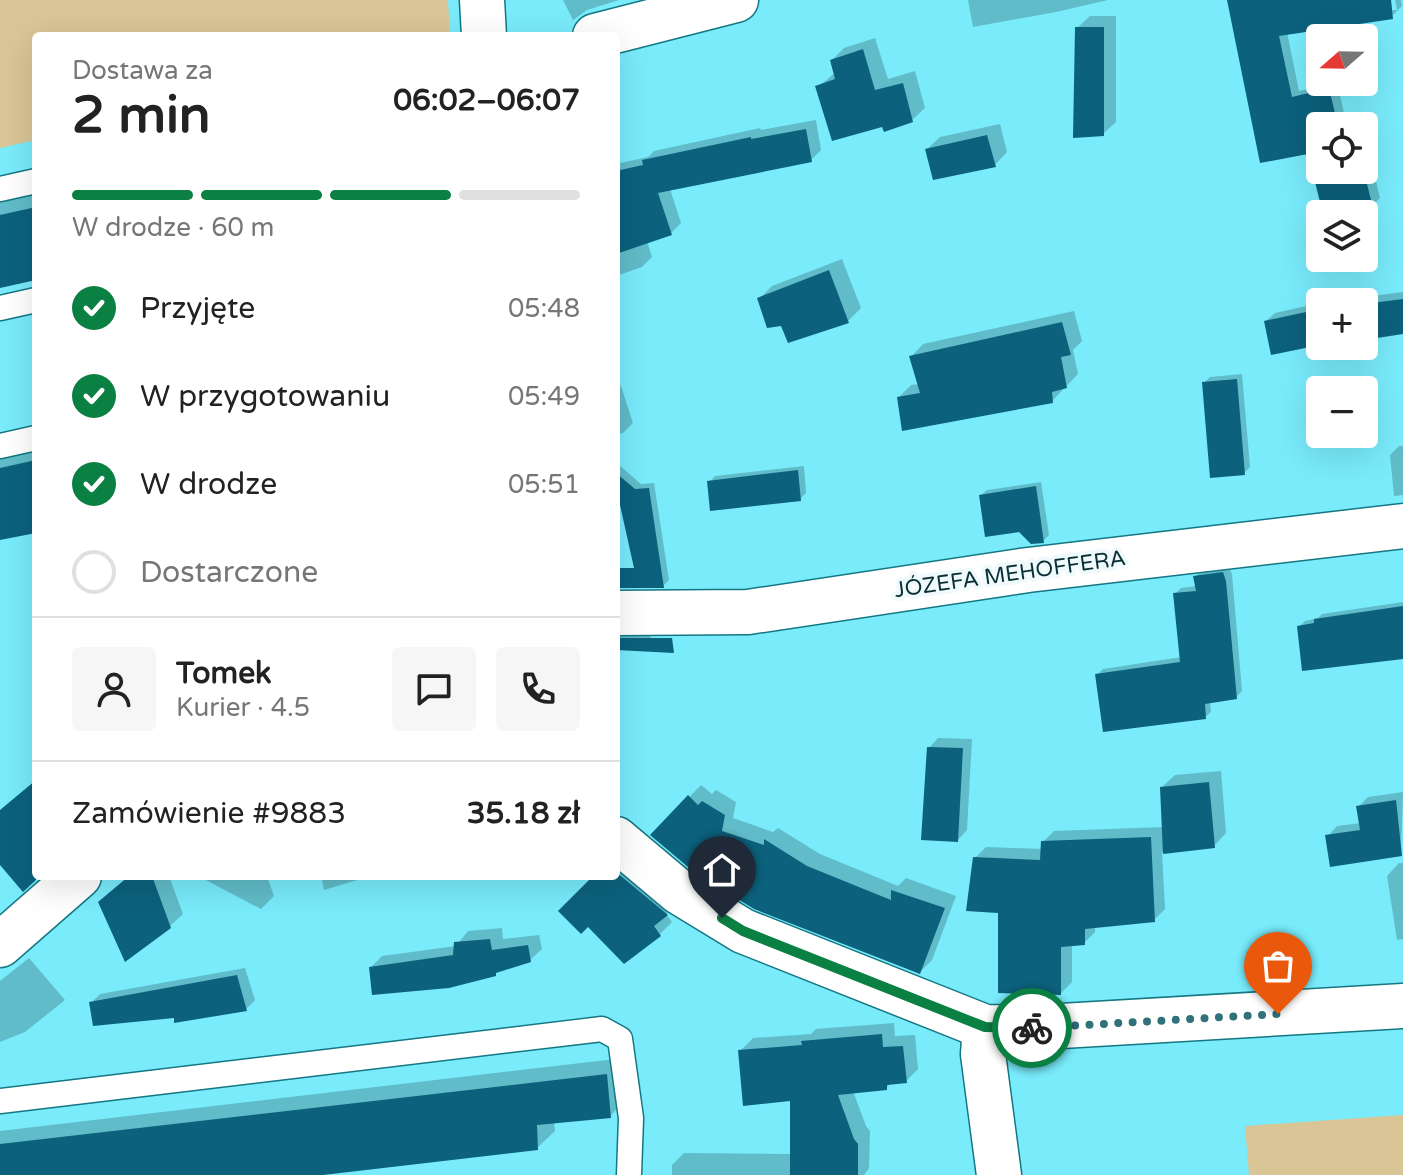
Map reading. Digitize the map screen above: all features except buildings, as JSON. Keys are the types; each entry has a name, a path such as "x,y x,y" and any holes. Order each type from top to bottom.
{"street":[{"path":"482,0 484,32"},
{"path":"611,32 736,0"},
{"name":"JÓZEFA MEHOFFERA","path":"620,613 748,612 1028,570 1403,526"},
{"path":"620,842 679,892 743,931 985,1027 1027,1028 1403,1006"},
{"path":"0,945 74,880"},
{"path":"985,1027 983,1054 999,1175"}],"lane":[{"path":"0,189 32,182"},
{"path":"0,308 32,301"},
{"path":"0,446 32,439"},
{"path":"0,1101 602,1029 620,1039 631,1118 629,1175"}],"shaded area":[{"path":"0,0 448,0 450,32 32,32 32,141 0,148"},
{"path":"1403,1115 1403,1175 1249,1175 1245,1126"}],"way so far":[{"path":"1032,1028 1278,1014"}],"route":[{"path":"722,918 743,931 985,1027 1032,1028"}]}
